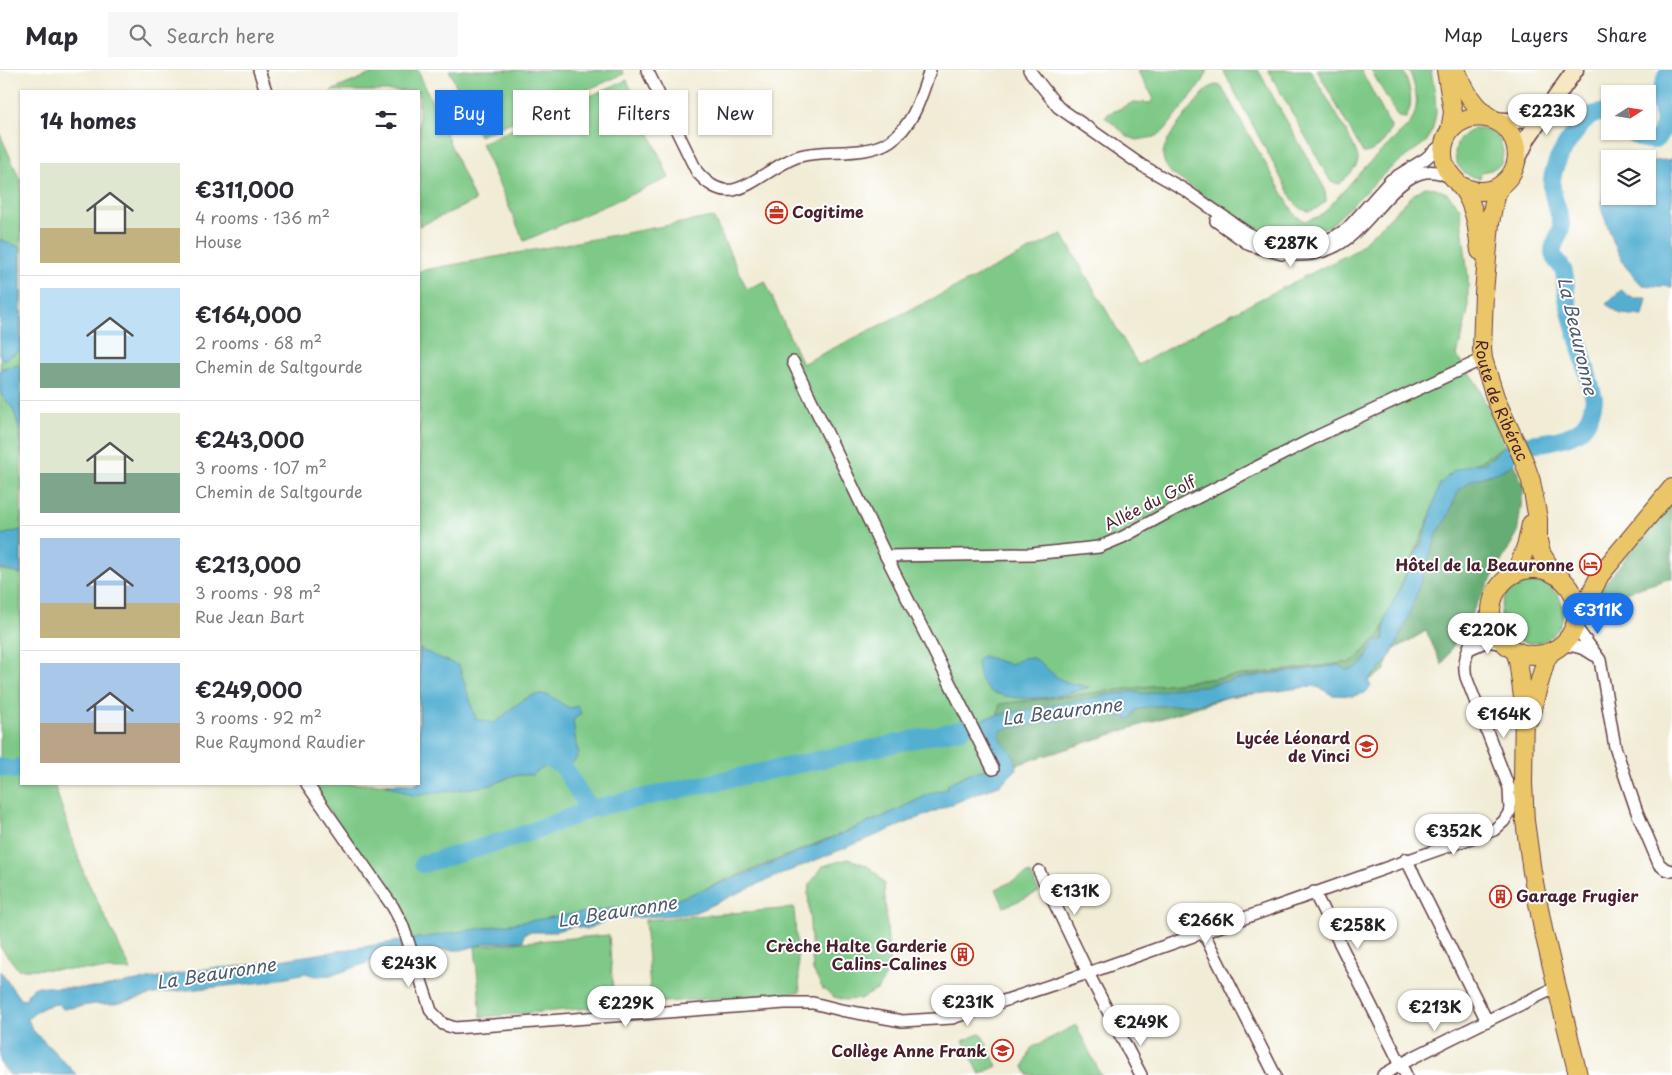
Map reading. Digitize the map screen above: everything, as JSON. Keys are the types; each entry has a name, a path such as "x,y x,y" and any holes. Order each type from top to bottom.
{"main road":[{"name":"Route de Ribérac","path":"1446,70 1452,101 1448,137 1443,152 1444,163 1448,173 1468,197 1473,210 1481,258 1484,293"},
{"path":"1456,70 1463,87 1474,102 1485,115 1502,125 1512,137 1517,152 1516,162"},
{"path":"1516,162 1528,137 1576,70"},
{"path":"1448,137 1459,123 1470,118 1482,117 1508,122 1526,118 1555,98"},
{"name":"Route de Ribérac","path":"1516,162 1509,177 1495,196 1492,208 1484,293 1482,349 1477,361 1524,461 1536,504 1538,541 1541,553 1560,579"},
{"path":"1456,183 1469,190 1481,191 1493,189 1503,183"},
{"path":"1524,744 1546,659 1573,629 1576,616 1600,575 1672,488"},
{"name":"Route de Ribérac","path":"1517,572 1527,543 1536,504"},
{"path":"1578,1075 1543,929 1526,830 1523,783 1524,705 1518,660 1510,647 1495,631 1491,608 1493,597 1499,587 1507,578 1517,572 1529,569 1542,570 1576,586 1585,585 1600,575"},
{"path":"1560,579 1574,598 1576,616"},
{"path":"1510,647 1533,655 1556,648"}],"street":[{"path":"259,70 266,90"},
{"path":"647,70 697,172 715,188 731,190 738,189 797,157 809,154 854,151 888,143 902,132 912,119 930,70"},
{"path":"1029,70 1058,107 1250,244 1279,254 1313,254 1327,250 1348,238 1360,228 1403,182 1414,175 1426,171 1439,172 1456,183"},
{"path":"1141,165 1185,190 1261,241 1276,246 1300,248 1320,244 1347,229 1391,180 1425,159 1448,137"},
{"name":"Allée du Golf","path":"886,556 1032,554 1099,547 1122,537 1320,434 1477,361"},
{"path":"792,362 993,770"},
{"path":"308,785 392,907 407,938 431,1011 443,1024 456,1028 785,1003 813,1003 902,1021 952,1018 1088,973 1494,830 1504,821 1510,810 1511,801 1508,783 1464,668 1465,657 1491,608"},
{"path":"1576,616 1578,630 1600,660 1615,747 1626,778 1659,864 1665,869 1672,871"},
{"path":"1469,649 1487,642 1510,647"},
{"path":"1556,648 1570,645 1586,649 1600,660"},
{"path":"1406,860 1484,1022"},
{"path":"1040,871 1088,973 1141,1075"},
{"path":"1314,892 1404,1070"},
{"path":"1203,932 1274,1075"},
{"path":"1383,1075 1404,1070 1484,1022 1557,987"}],"green space":[{"path":"380,70 418,70 435,109 435,135 446,135 475,201 420,226 420,90 333,90"},
{"path":"449,70 622,70 624,74 587,90 513,90 513,121 503,126 503,90 458,90"},
{"path":"1137,70 1208,70 1203,81 1164,131 1154,137 1137,140 1129,137 1105,117 1134,102 1151,103 1153,97"},
{"path":"1223,70 1258,70 1325,189 1326,201 1318,208 1306,211 1294,202"},
{"path":"1268,70 1310,70 1352,142 1358,159 1351,173 1340,184 1331,182"},
{"path":"1317,70 1361,70 1391,127 1381,144 1372,151 1363,153"},
{"path":"1371,70 1403,70 1411,100 1406,118 1398,117"},
{"path":"1409,70 1431,70 1436,113 1433,128 1427,141 1388,170 1330,226 1309,232 1284,234 1263,231 1233,216 1171,173 1164,163 1164,148 1174,130 1207,89 1215,85 1221,86 1295,215 1305,221 1320,216 1364,168 1410,124 1415,110 1416,97"},
{"path":"627,80 631,90 604,90"},
{"path":"599,92 599,135 651,135 669,178 524,241 481,143 513,129 513,135 589,135 589,96"},
{"path":"1474,129 1481,129 1494,134 1498,138 1503,150 1501,164 1491,170 1481,172 1480,178 1470,176 1462,171 1455,156 1459,141 1465,134"},
{"path":"0,134 20,180 20,785 54,785 84,874 131,970 18,969 0,947"},
{"path":"1425,187 1436,188 1448,194 1460,208 1468,276 1468,311 1457,356 1477,384 1505,446 1444,483 1381,633 1353,662 1000,704 985,775 687,896 667,903 414,941 313,785 420,785 420,271 713,217 747,289 765,281 802,364 1062,234 1138,365 1225,317 1355,251 1414,194"},
{"path":"1505,446 1524,486 1517,534 1442,665 1426,631 1390,652 1385,670 1356,689 1320,685 1228,697 985,775 1000,704 1353,662 1381,633 1444,483"},
{"path":"1672,500 1672,578 1626,592 1630,606 1599,611 1597,593"},
{"path":"1532,581 1544,584 1554,590 1560,600 1563,612 1560,624 1554,634 1544,640 1532,643 1520,640 1510,634 1504,624 1501,612 1504,600 1510,590 1520,584"},
{"path":"847,859 869,867 884,884 890,970 877,990 860,999 845,1000 834,997 823,989 813,971 808,893 810,884 823,866"},
{"path":"1030,873 1039,892 1004,907 996,889"},
{"path":"794,908 800,992 651,1003 645,920"},
{"path":"609,935 614,1006 481,1017 475,946"},
{"path":"1076,1025 1101,1075 1028,1075 1024,1067 1031,1048"},
{"path":"981,1033 997,1066 980,1074 963,1041"}],"water":[{"path":"1672,159 1672,287 1642,285 1625,266 1615,246 1601,208 1601,205 1656,205 1656,161"},
{"path":"0,239 20,248 20,351 3,360 0,356"},
{"path":"1621,290 1632,298 1647,298 1643,316 1621,314 1606,304"},
{"path":"18,365 20,370 20,439 19,427 13,409 0,393 0,370"},
{"path":"1509,444 1516,461 1509,467 1496,473 1470,481 1459,490 1448,516 1437,534 1408,618 1392,654 1368,680 1371,687 1365,693 1353,696 1332,695 1312,686 1235,695 1198,704 1151,706 1136,710 1131,719 1108,713 1004,729 1000,731 1000,736 1014,756 1017,769 1001,784 760,883 696,912 679,915 610,919 587,929 575,926 552,932 529,932 524,934 523,941 487,943 461,950 407,950 392,959 381,958 333,975 315,976 305,973 265,982 159,993 116,1004 95,1004 63,1009 58,1004 42,1008 28,1019 32,1029 77,1075 10,1075 0,1063 0,971 20,999 25,1000 29,992 39,986 97,988 211,968 235,967 579,913 635,905 667,903 745,874 882,817 934,792 947,789 949,783 970,773 990,768 993,758 981,723 982,720 988,717 1108,695 1132,692 1147,694 1248,677 1339,665 1346,670 1355,668 1365,661 1376,643 1384,639 1385,619 1424,538 1439,485 1453,471 1475,463 1484,464"},
{"path":"20,530 20,574 0,569 0,535"},
{"path":"420,649 459,666 476,719 495,723 518,703 539,694 549,696 570,708 578,706 581,714 573,720 576,745 579,753 575,761 563,766 546,766 532,775 514,775 492,785 413,796 387,785 420,785"},
{"path":"982,656 1012,664 1021,659 1034,659 1062,680 1089,687 1067,694 1044,698 1009,697 995,693 985,686 980,676 977,661"}],"waterway":[{"name":"La Beauronne","path":"1656,138 1661,133 1664,121 1660,103 1664,81 1671,70"},
{"name":"La Beauronne","path":"1505,457 1526,445 1565,438 1573,434 1585,425 1592,410 1594,399 1567,299 1564,272 1553,255 1554,245 1560,232 1561,224 1552,186 1558,159 1568,143 1588,118 1601,113"},
{"name":"La Beauronne","path":"542,756 563,766 589,809 963,729"},
{"name":"La Beauronne","path":"0,767 15,770 20,767"},
{"name":"La Beauronne","path":"423,864 528,833 589,809"}],"place":[{"name":"Cogitime","path":"776,212"},
{"name":"Hôtel de la Beauronne","path":"1590,565"},
{"name":"Lycée Léonard de Vinci","path":"1366,747"},
{"name":"Garage Frugier","path":"1500,896"},
{"name":"Crèche Halte Garderie Calins-Calines","path":"963,955"},
{"name":"Collège Anne Frank","path":"1003,1051"}]}
